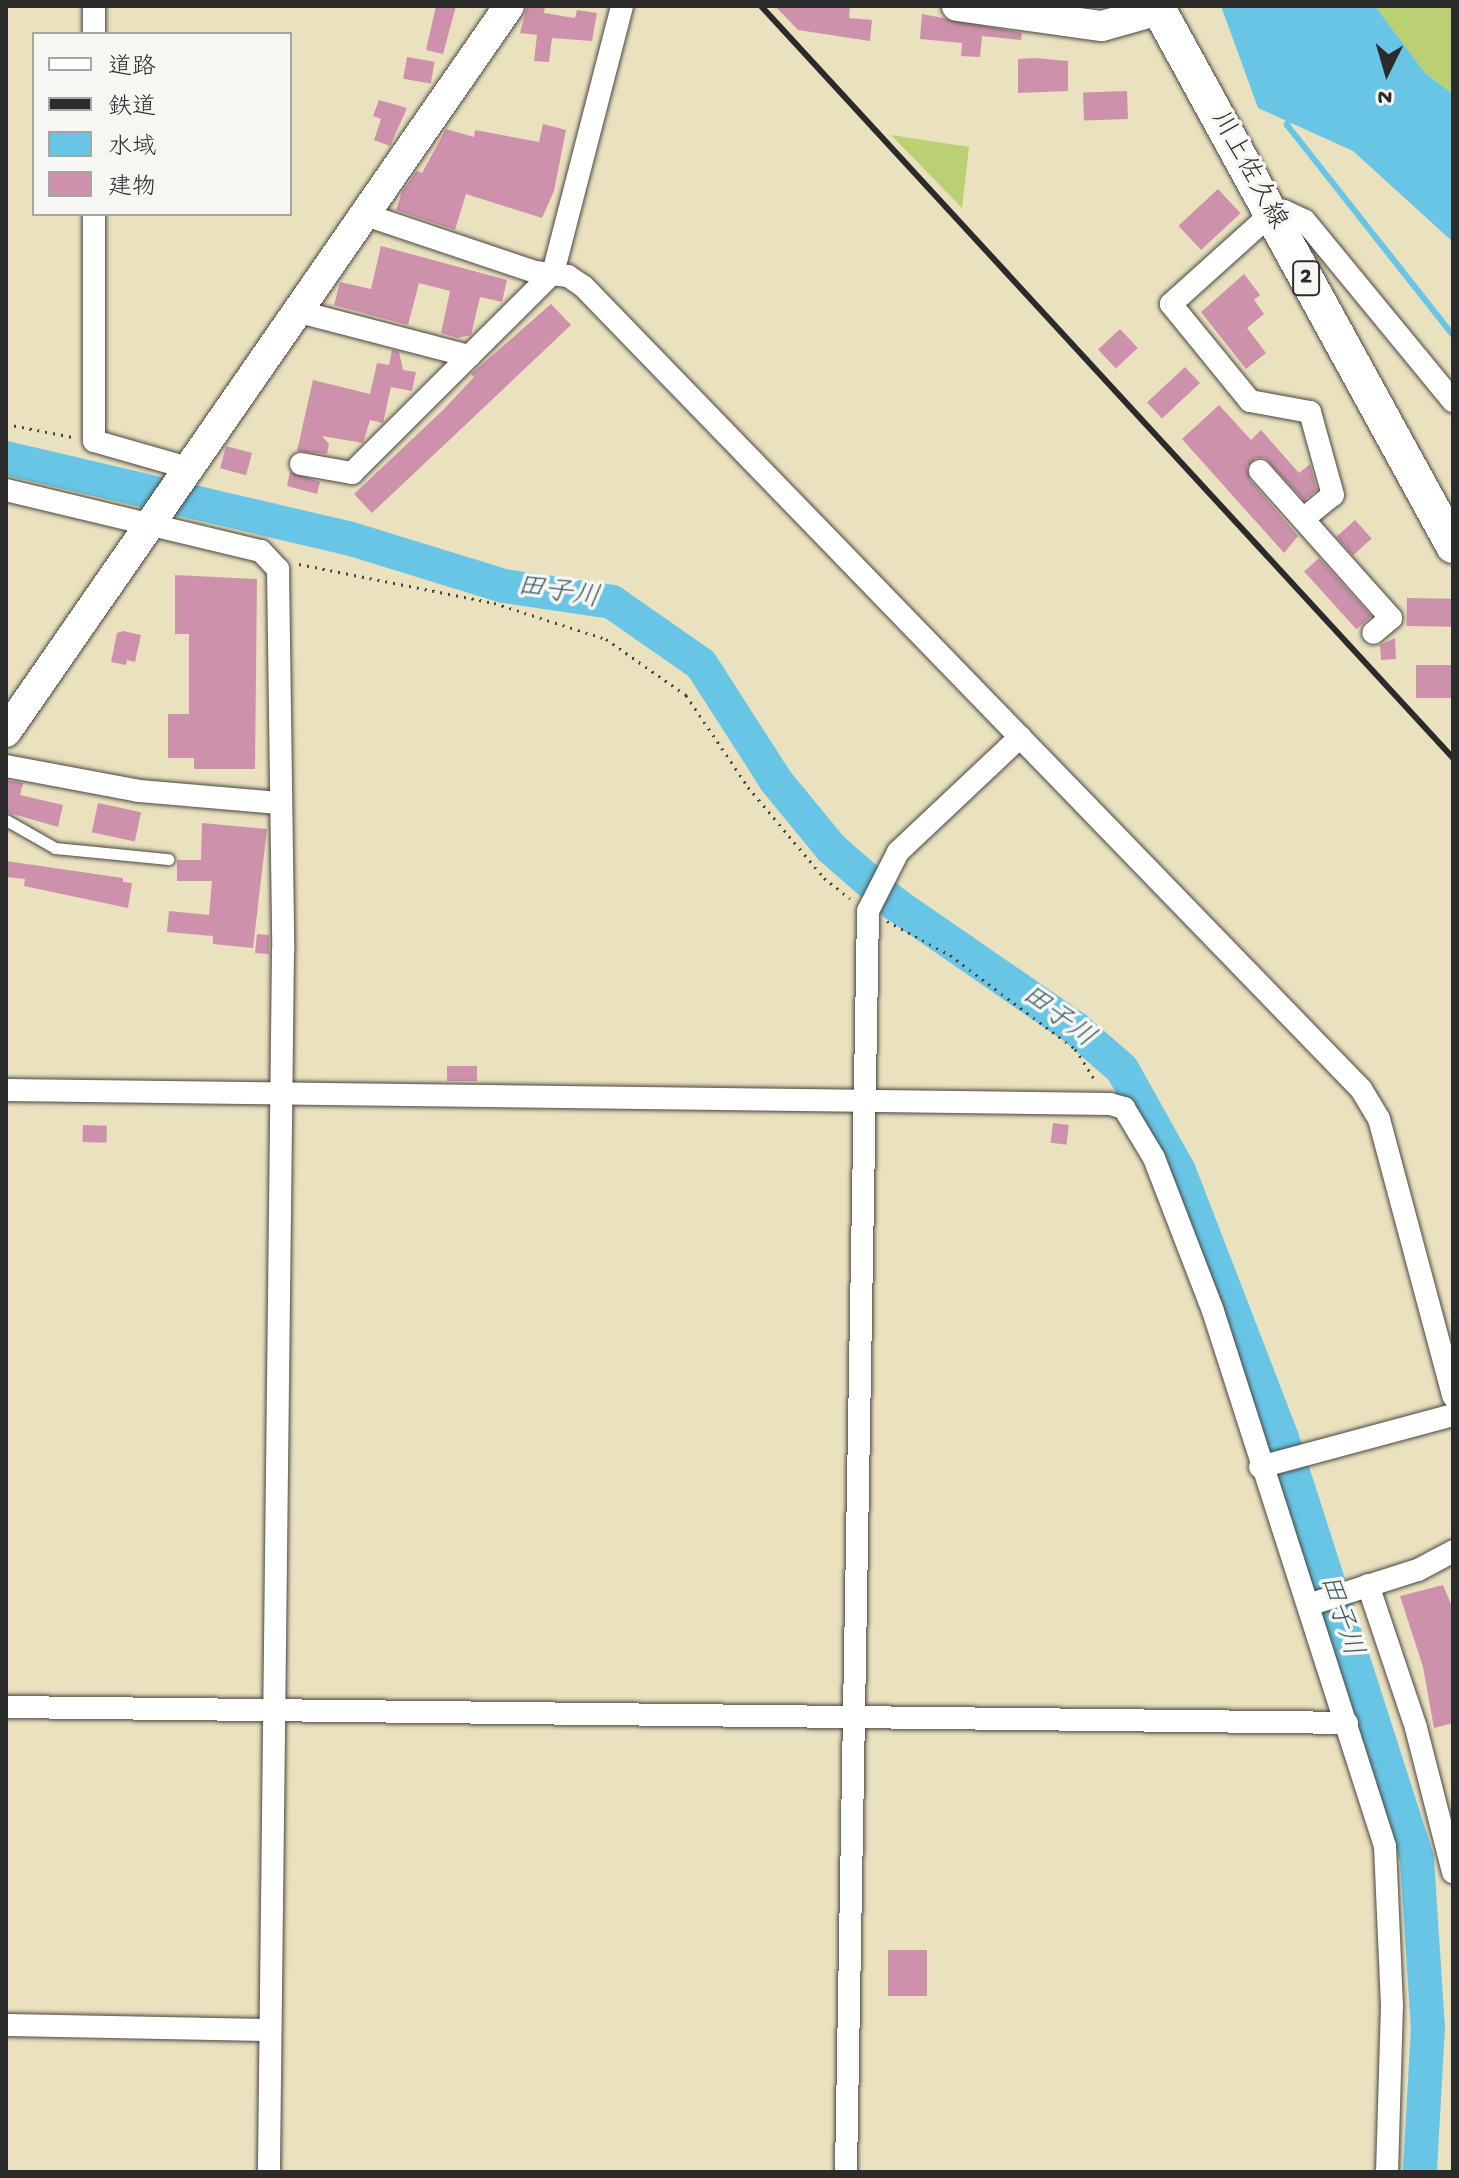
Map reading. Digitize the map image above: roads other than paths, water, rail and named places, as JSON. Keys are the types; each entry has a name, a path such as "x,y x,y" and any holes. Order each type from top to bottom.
{"main road":[{"name":"川上佐久線","path":"1158,8 1453,546"}],"street":[{"path":"94,6 94,32"},
{"path":"6,732 509,6"},
{"path":"301,464 352,473 553,273 622,6"},
{"path":"957,6 1102,26 1158,8"},
{"path":"1303,519 1333,495 1310,412 1250,401 1171,304 1271,214 1284,211 1305,221 1453,401"},
{"path":"363,214 535,272 553,273 583,286 1361,1089 1379,1119 1453,1396"},
{"path":"94,216 94,441 184,474"},
{"path":"296,311 469,356"},
{"path":"1260,471 1391,618 1373,633"},
{"path":"6,490 154,519 261,551 275,561 281,1095 268,2030 269,2172"},
{"path":"846,2172 861,1100 869,908 888,865 1020,737"},
{"path":"6,766 139,791 279,803"},
{"path":"6,1090 1110,1104 1124,1108 1160,1172 1213,1311 1313,1603 1370,1791 1388,1867 1392,2005 1387,2172"},
{"path":"1265,1465 1453,1415"},
{"path":"1313,1603 1418,1570 1453,1551"},
{"path":"1360,1587 1416,1728 1453,1872"},
{"path":"6,1707 1347,1723"},
{"path":"6,2025 268,2030"}],"lane":[{"path":"6,820 55,848 168,859"}],"water":[{"path":"1221,6 1375,6 1425,73 1453,94 1453,242 1353,151 1258,108"}],"waterway":[{"path":"1291,116 1287,125 1453,335"},
{"name":"田子川","path":"6,458 348,538 504,586 612,602 701,664 776,781 831,848 895,904 1075,1028 1122,1069 1179,1171 1282,1438 1417,1859 1428,2027 1420,2172"}],"railway":[{"path":"761,6 1453,758"}]}
